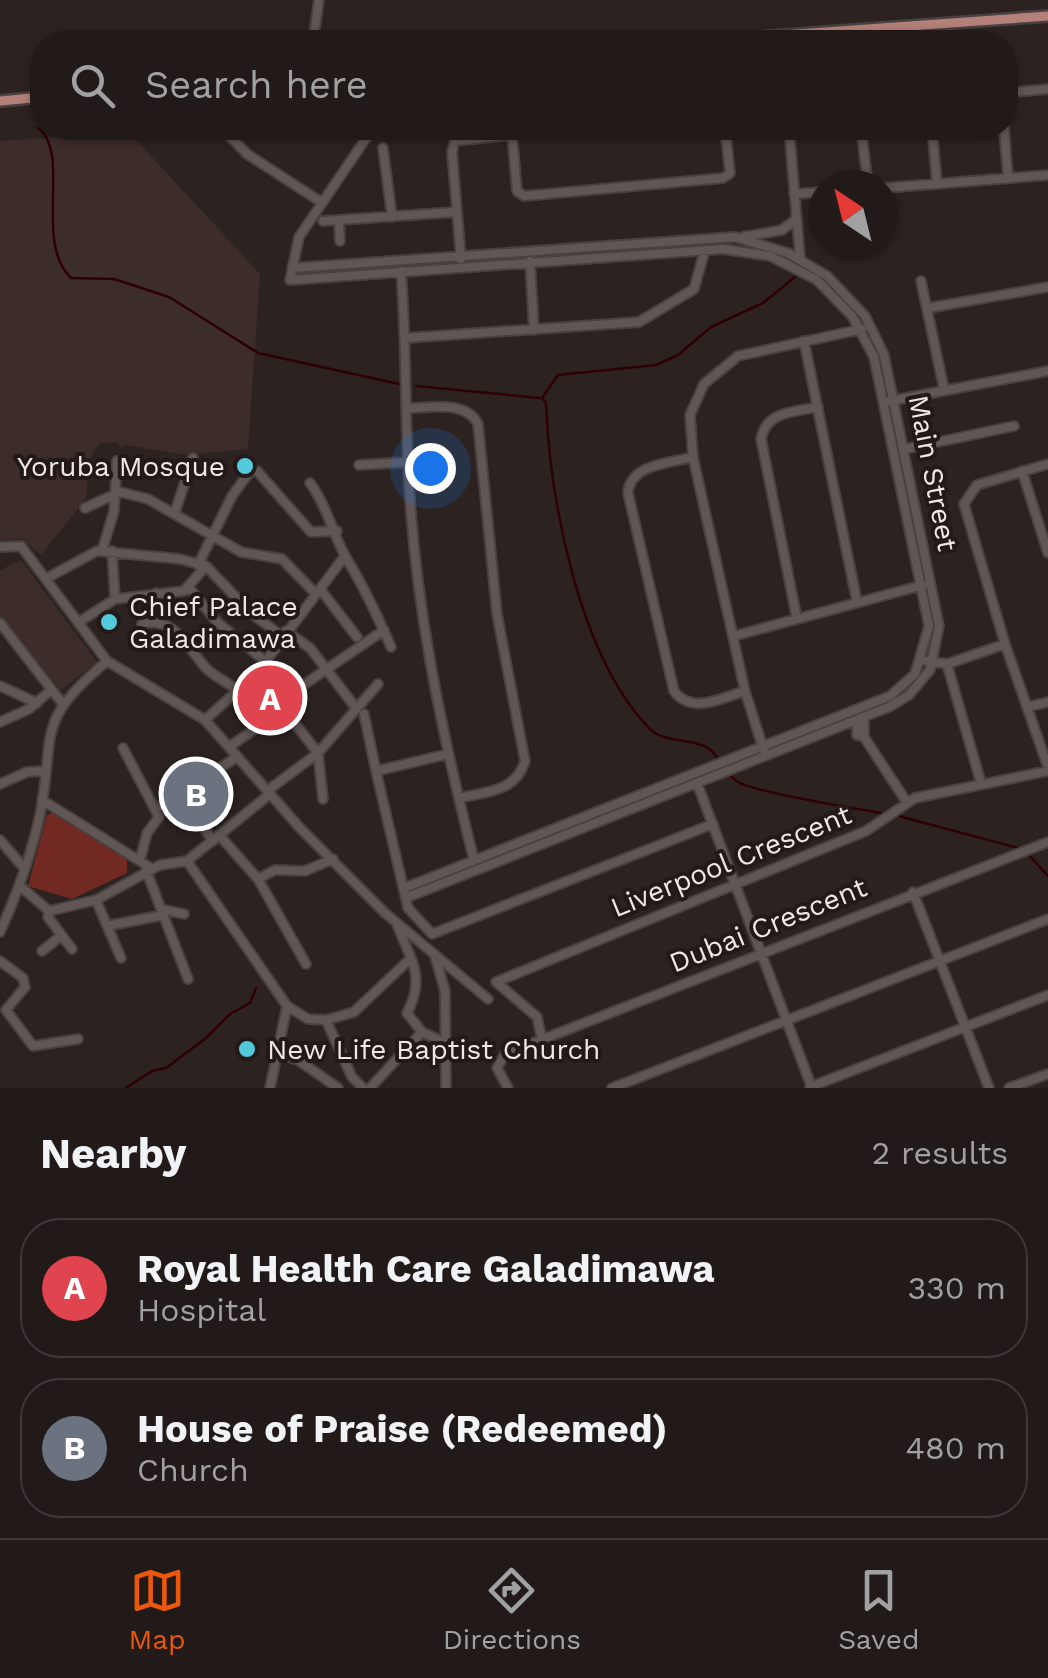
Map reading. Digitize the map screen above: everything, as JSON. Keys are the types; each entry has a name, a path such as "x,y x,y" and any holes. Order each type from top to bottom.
{"main road":[{"path":"854,30 1048,16"},
{"path":"0,101 30,98"}],"street":[{"path":"314,30 319,0"},
{"path":"1018,92 1048,89"},
{"path":"234,140 247,154 320,202"},
{"path":"292,268 299,237 365,140"},
{"path":"461,140 455,141 462,268"},
{"path":"513,140 517,191 524,196 723,178 730,173 726,140"},
{"path":"790,140 799,262"},
{"path":"862,140 866,170"},
{"path":"933,140 938,184"},
{"path":"1005,140 1008,178"},
{"path":"383,148 392,217"},
{"path":"898,187 1048,175"},
{"path":"794,194 808,193"},
{"path":"324,222 456,212"},
{"path":"339,220 340,241"},
{"path":"741,238 782,230 795,220"},
{"name":"Main Street","path":"787,258 705,250 369,276 326,274 292,268 290,280 326,274 368,264 741,238 799,262 837,284 871,326 884,355 896,400 927,585 930,626 922,660"},
{"path":"787,258 796,239"},
{"path":"406,338 647,319 694,288 701,275 705,250"},
{"path":"530,252 534,330"},
{"path":"400,262 408,462 418,582 448,754 478,871"},
{"name":"Main Street","path":"799,262 833,294 861,329 885,402 940,626 934,662"},
{"path":"368,264 369,276"},
{"path":"921,281 944,389"},
{"path":"928,308 1048,287"},
{"path":"765,753 745,691 693,457 690,414 712,374 750,352 871,326"},
{"path":"804,341 857,602"},
{"path":"885,402 1048,371"},
{"path":"797,619 762,439 767,423 775,416 818,407"},
{"path":"407,408 460,408 478,424 494,586 524,762 521,774 506,787 459,798"},
{"path":"904,449 1014,426"},
{"path":"693,457 638,472 630,481 628,493 674,691 682,702 692,705 745,691"},
{"path":"176,512 192,458"},
{"path":"115,599 107,551 118,460"},
{"path":"359,465 408,462"},
{"path":"1048,464 976,486 964,504 1005,644 1048,769"},
{"path":"190,588 211,536 245,474 254,470 311,532 337,530"},
{"path":"1022,471 1048,553"},
{"path":"310,483 337,530 344,556 364,582 391,648"},
{"path":"84,508 114,493 137,496 176,512 211,536 256,558 270,554 318,592 360,641"},
{"path":"0,546 17,544 48,578 106,661 204,720 269,793 396,922 488,1000"},
{"path":"48,578 70,562 107,551 149,553 202,566 251,614 310,648 360,711 412,914 432,934 712,824"},
{"path":"204,720 266,662 344,556"},
{"path":"734,636 927,585"},
{"path":"78,622 115,599 190,588"},
{"path":"190,588 217,622 266,662"},
{"path":"156,593 160,624"},
{"path":"0,623 62,703"},
{"path":"142,624 160,624 189,642 204,666 241,688 280,700 318,753 323,798"},
{"path":"230,747 265,722 280,700 293,690 327,669 360,641 384,630"},
{"path":"855,717 900,690 922,660 947,664 1005,644"},
{"path":"1,926 25,869 42,800 50,733 62,703 106,661"},
{"path":"408,892 478,871 909,696 934,662"},
{"path":"947,664 981,784"},
{"path":"49,911 96,900 149,869 187,861 318,753 360,711 378,684"},
{"path":"0,686 38,703"},
{"path":"0,722 38,703 52,690"},
{"path":"1027,707 1048,702"},
{"path":"855,717 857,735 864,737 906,802"},
{"path":"123,748 158,817 147,833 140,860"},
{"path":"408,892 474,860 694,774 765,753"},
{"path":"376,771 448,754"},
{"path":"156,808 238,757"},
{"name":"Liverpool Crescent","path":"542,1039 538,1017 496,982 876,826 906,802 1048,769"},
{"path":"0,784 26,772 43,771"},
{"path":"694,774 811,1088 1048,996"},
{"path":"178,793 258,880 306,964"},
{"path":"42,800 149,869 188,979"},
{"path":"0,840 25,869"},
{"name":"Dubai Crescent","path":"508,1088 497,1068 505,1054 1048,842"},
{"path":"258,880 274,870 304,871 333,859"},
{"path":"187,861 287,1006 308,1018 326,1020 354,1012 411,958"},
{"path":"20,886 49,911 61,936 72,948"},
{"path":"913,892 989,1088"},
{"path":"96,900 121,958"},
{"path":"107,926 164,916"},
{"path":"612,1088 1048,919"},
{"path":"396,922 417,973 414,1000 407,1013 422,1032 446,1043"},
{"path":"42,951 61,936"},
{"path":"434,956 445,991 446,1088"},
{"path":"0,961 22,978 25,988 6,1010 33,1046 78,1039"},
{"path":"284,1088 270,1086 287,1006"},
{"path":"326,1020 355,1080 366,1088 422,1032"},
{"path":"277,1054 298,1060 338,1088"},
{"path":"1009,1088 1048,1074"},
{"path":"348,1088 355,1080"}],"shaded area":[{"path":"136,140 260,274 248,449 186,455 126,445 120,448 117,442 99,444 90,458 86,498 41,555 22,539 0,540 0,141"},
{"path":"21,560 97,662 61,690 0,617 0,570"},
{"path":"54,812 127,856 127,873 72,899 28,886 47,815"}],"waterway":[{"path":"48,140 55,243 60,262 71,278 114,279 169,297 258,353 399,384"},
{"path":"795,277 763,303 711,327 678,355 656,365 558,375 542,398 546,403 554,485 573,576 587,620 626,699 651,730 708,748 734,779 748,786 887,814"},
{"path":"416,386 540,398"},
{"path":"895,815 1022,849"},
{"path":"1028,854 1048,876"},
{"path":"126,1088 152,1071 166,1068 206,1038 230,1014 250,1003 256,988"}],"place":[{"name":"Yoruba Mosque","path":"245,466"},
{"name":"Chief Palace Galadimawa","path":"109,622"},
{"name":"Royal Health Care Galadimawa","path":"270,698"},
{"name":"House of Praise (Redeemed)","path":"196,794"},
{"name":"New Life Baptist Church","path":"247,1049"}]}
